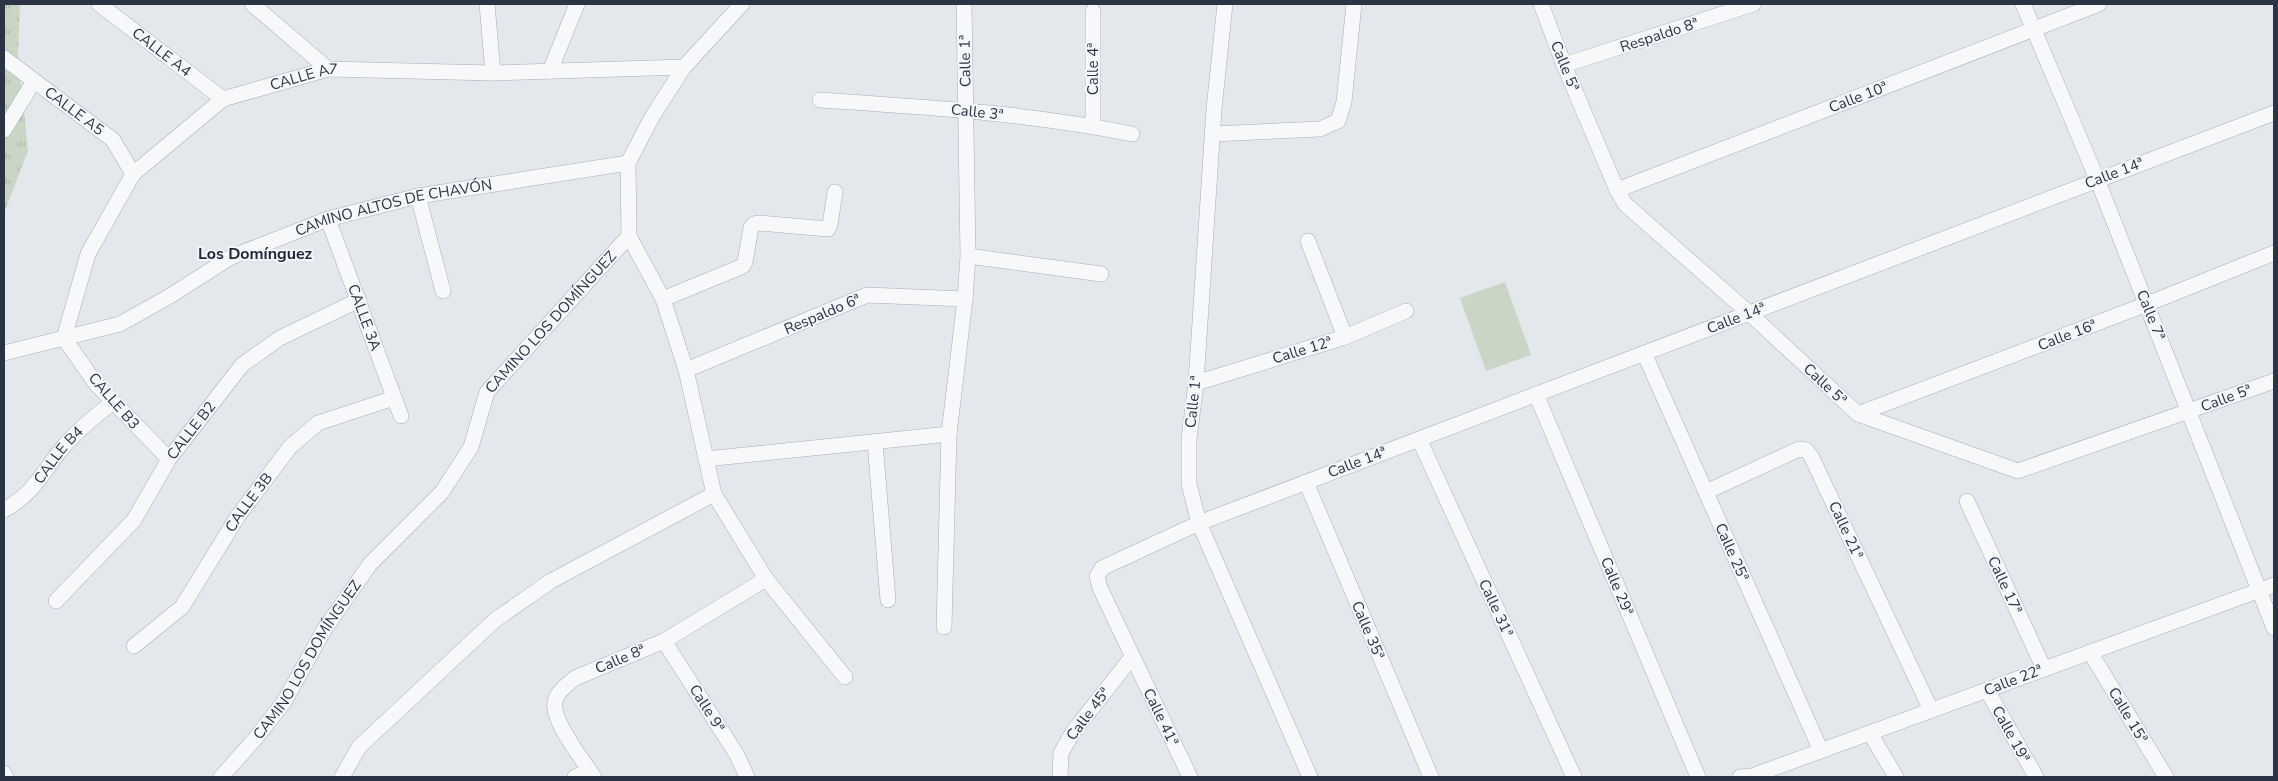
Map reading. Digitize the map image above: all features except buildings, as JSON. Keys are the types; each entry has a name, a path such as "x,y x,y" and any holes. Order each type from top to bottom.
{"street":[{"name":"CALLE A4","path":"99,4 224,99"},
{"path":"252,4 328,69"},
{"path":"487,4 492,73"},
{"path":"550,71 577,4"},
{"path":"742,4 684,67 652,117 628,163 629,236 663,299 686,370 714,494 766,579 845,677"},
{"name":"Calle 1ª","path":"944,627 948,434 965,299 968,256 964,4"},
{"name":"Calle 1ª","path":"1225,4 1212,134 1196,383 1189,439 1189,484 1198,523 1310,777"},
{"path":"1212,134 1320,129 1338,121 1344,102 1354,4"},
{"name":"Calle 5ª","path":"1541,4 1564,66 1617,190 1625,204 1749,313 1858,414 2018,471 2274,381"},
{"name":"Respaldo 8ª","path":"1564,66 1754,4"},
{"name":"Calle 7ª","path":"2023,4 2098,179 2274,628"},
{"name":"Calle 10ª","path":"1617,190 2099,4"},
{"name":"Calle 4ª","path":"1092,126 1093,11"},
{"name":"CALLE A5","path":"4,58 113,140 132,174"},
{"name":"CALLE A7","path":"64,338 88,254 132,174 224,99 328,69 492,73 684,67"},
{"path":"4,130 34,81"},
{"name":"Calle 3ª","path":"820,100 965,110 1092,126 1132,134"},
{"name":"Calle 14ª","path":"1198,523 2098,179 2274,114"},
{"name":"CAMINO ALTOS DE CHAVÓN","path":"4,353 120,324 170,296 231,257 328,219 418,196 628,163"},
{"path":"663,299 743,266 751,228 754,224 828,229 835,192"},
{"path":"418,196 443,291"},
{"name":"CALLE 3A","path":"328,219 401,416"},
{"name":"CAMINO LOS DOMÍNGUEZ","path":"221,777 255,739 284,702 324,630 370,564 442,492 471,447 487,392 629,236"},
{"path":"1308,241 1345,337"},
{"name":"Calle 16ª","path":"1858,414 2147,304 2274,253"},
{"path":"968,256 1101,274"},
{"name":"Respaldo 6ª","path":"686,370 867,295 965,299"},
{"name":"CALLE B2","path":"56,601 134,520 169,459 242,364 280,338 359,300"},
{"name":"Calle 12ª","path":"1196,383 1345,337 1406,311"},
{"name":"CALLE B3","path":"64,338 96,384 169,459"},
{"name":"Calle 25ª","path":"1644,353 1821,751"},
{"name":"Calle 29ª","path":"1536,394 1698,777"},
{"name":"CALLE 3B","path":"134,646 182,607 238,516 290,448 318,423 394,398"},
{"name":"CALLE B4","path":"4,510 28,494 64,447 83,426 113,402"},
{"path":"706,459 948,434"},
{"name":"Calle 31ª","path":"1419,439 1574,777"},
{"path":"875,442 888,600"},
{"name":"Calle 21ª","path":"1706,492 1799,450 1806,450 1811,456 1931,710"},
{"name":"Calle 35ª","path":"1306,482 1430,777"},
{"path":"342,777 359,746 495,620 550,581 714,494"},
{"name":"Calle 17ª","path":"1967,502 2044,668"},
{"name":"Calle 41ª","path":"1190,777 1100,588 1097,576 1102,568 1198,523"},
{"name":"Calle 8ª","path":"592,774 554,712 555,699 562,687 575,678 664,641 766,579"},
{"name":"Calle 22ª","path":"1749,777 2274,585"},
{"name":"Calle 9ª","path":"664,641 737,756 746,777"},
{"name":"Calle 15ª","path":"2090,652 2166,777"},
{"name":"Calle 45ª","path":"1060,777 1061,753 1073,732 1132,657"},
{"name":"Calle 19ª","path":"1987,690 2036,777"},
{"path":"1870,733 1896,777"},
{"path":"4,773 6,777"},
{"path":"575,777 592,774"}],"green space":[{"path":"4,4 20,4 18,53 28,151 4,213"},
{"path":"1505,282 1531,355 1486,371 1460,298"}],"district":[{"name":"Los Domínguez","path":"255,254"}]}
